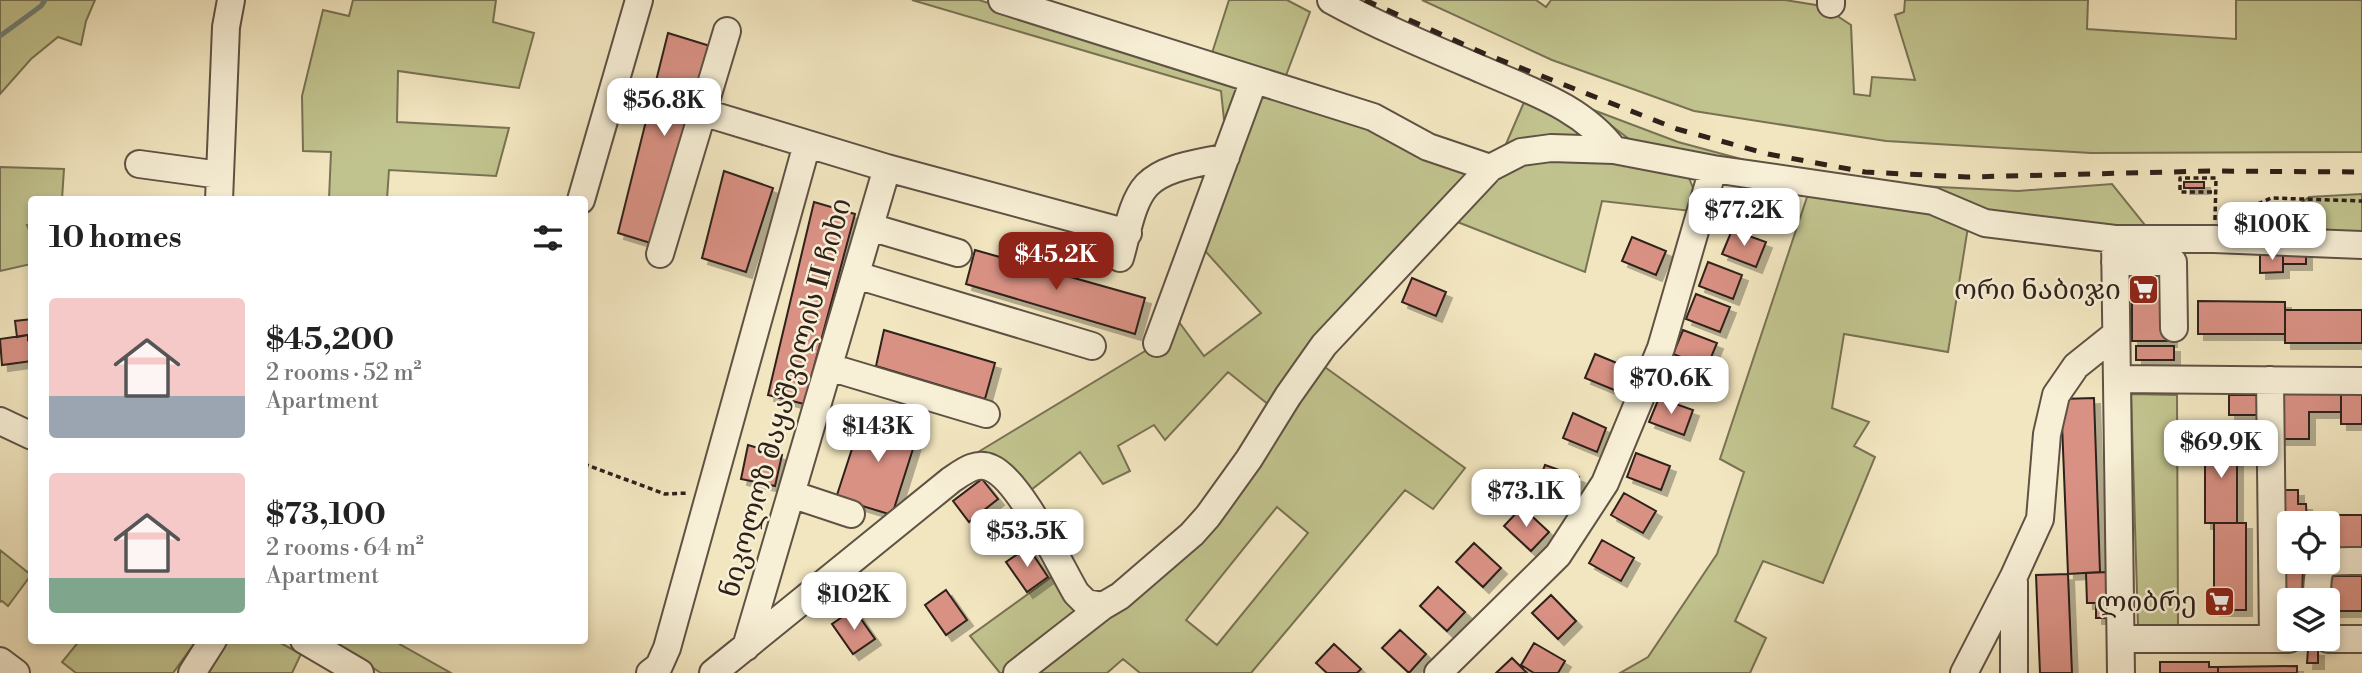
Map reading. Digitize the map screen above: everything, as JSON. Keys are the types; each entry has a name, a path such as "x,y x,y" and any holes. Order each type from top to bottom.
{"street":[{"path":"139,164 220,187 226,27 231,0"},
{"path":"582,196 639,0"},
{"path":"1002,0 1373,117 1428,147 1490,168"},
{"path":"1331,0 1363,18 1564,106 1601,132 1614,150"},
{"path":"660,254 727,31"},
{"path":"1157,343 1254,80"},
{"path":"702,112 887,168 1124,246 1137,202 1147,185 1165,173 1226,157"},
{"path":"650,673 659,666 667,649 807,144"},
{"path":"1017,673 1102,606 1120,596 1192,534 1250,459 1288,396 1324,345 1490,168 1521,152 1541,149 1614,150 1713,169 1933,201 1985,223 2174,262 2174,328"},
{"name":"ნიკოლოზ მაყაშვილის II ჩიხი","path":"746,647 887,168"},
{"path":"1438,673 1558,555 1605,483 1661,348 1713,169"},
{"path":"870,227 958,253"},
{"path":"2115,251 2237,240 2362,245"},
{"path":"2115,251 2122,673"},
{"path":"856,275 1091,346"},
{"path":"1964,673 2040,519 2047,434 2056,395 2076,366 2116,334"},
{"path":"829,367 986,414"},
{"path":"2117,379 2362,381"},
{"path":"2270,380 2279,588"},
{"path":"0,421 28,434"},
{"path":"713,673 951,480 972,467 989,466 1003,476 1027,507 1076,593 1086,603 1102,606"},
{"path":"791,494 851,514"},
{"path":"2318,588 2319,571 2325,563 2362,561"},
{"path":"2014,576 2014,673"},
{"path":"2121,639 2277,639"},
{"path":"2340,639 2362,639"},
{"path":"192,673 210,644"},
{"path":"311,644 360,673"},
{"path":"0,661 16,673"}],"path":[{"path":"2215,218 2216,192 2216,178 2180,178 2180,192 2216,192"},
{"path":"2237,240 2238,220 2249,208 2271,198 2362,201"},
{"path":"588,465 665,494 697,492 713,483"}],"green space":[{"path":"0,0 95,0 86,21 81,45 58,37 31,59 0,94"},
{"path":"353,0 496,0 493,22 534,33 519,88 398,71 397,122 509,128 496,176 389,170 387,196 329,196 331,152 303,151 302,96 323,10 349,16"},
{"path":"912,0 979,0 1240,84 1226,139 1221,91"},
{"path":"1229,0 1287,0 1310,12 1285,78 1212,53"},
{"path":"1422,0 1536,0 1546,7 1551,0 1785,0 1822,6 1851,25 1854,94 1870,96 1872,77 1915,80 1895,15 1904,12 1905,0 2088,0 2087,29 2236,39 2236,0 2362,0 2362,152 2091,153 1886,141 1694,111 1552,60"},
{"path":"1260,92 1372,123 1468,166 1472,179 1349,299 1309,345 1269,405 1228,372 1165,440 1154,425 1118,446 1130,471 1103,484 1080,452 1027,493 960,463 1145,351 1173,314 1204,356 1261,313 1198,243"},
{"path":"1528,93 1592,136 1503,151"},
{"path":"1588,108 1678,142 1789,172 1637,145"},
{"path":"1543,158 1664,167 1689,178 1693,188 1691,211 1602,201 1585,272 1455,221 1484,188 1502,173"},
{"path":"0,167 64,169 62,196 28,196 28,265 0,271"},
{"path":"1861,183 2018,191 2112,184 2149,230 1999,215"},
{"path":"1809,191 1919,207 1968,227 1948,352 1844,334 1832,408 1869,422 1854,446 1875,457 1823,583 1763,561 1735,621 1766,638 1750,673 1620,673 1648,657 1717,554 1744,472 1720,459"},
{"path":"2362,194 2362,236 2264,231 2309,197"},
{"path":"1322,365 1465,468 1433,509 1405,490 1251,673 1140,673 1123,659 1107,673 1026,673 1153,578","holes":["1277,507 1308,533 1217,645 1186,620"]},
{"path":"2131,394 2177,395 2178,628 2138,626"},
{"path":"0,550 28,573 28,579 8,606 0,602"},
{"path":"1057,573 1082,615 1009,673 1000,673 970,636"},
{"path":"77,644 194,644 173,673 76,673 62,662"},
{"path":"221,644 283,644 301,654 292,673 203,673"},
{"path":"337,644 399,644 451,673 381,673"}],"building":[{"path":"668,33 710,46 657,245 618,233"},
{"path":"724,171 773,188 746,272 702,258"},
{"path":"2184,182 2204,182 2204,188 2184,188"},
{"path":"814,202 855,214 804,404 768,395"},
{"path":"1732,230 1766,242 1756,267 1722,254"},
{"path":"1632,237 1666,251 1656,275 1622,261"},
{"path":"975,250 1145,298 1135,334 966,284"},
{"path":"2283,251 2306,251 2306,264 2283,264"},
{"path":"2283,251 2283,272 2260,273 2260,252"},
{"path":"1708,262 1742,275 1733,299 1699,286"},
{"path":"1412,278 1446,292 1436,316 1402,302"},
{"path":"2132,282 2171,282 2171,341 2132,341"},
{"path":"1696,294 1730,307 1720,332 1686,319"},
{"path":"2198,301 2285,302 2285,334 2198,334"},
{"path":"2285,310 2362,310 2362,343 2285,343"},
{"path":"28,319 28,335 17,337 15,321"},
{"path":"884,330 995,363 985,399 876,366"},
{"path":"1683,330 1717,343 1707,367 1673,354"},
{"path":"28,335 28,362 2,365 0,339"},
{"path":"2136,346 2174,346 2174,360 2136,360"},
{"path":"1595,354 1629,368 1619,392 1585,378"},
{"path":"2278,392 2341,392 2341,412 2309,412 2309,439 2278,439"},
{"path":"2341,392 2362,392 2362,424 2341,424"},
{"path":"2229,395 2264,395 2264,415 2229,415"},
{"path":"1659,398 1693,410 1684,435 1649,422"},
{"path":"2094,398 2100,572 2068,574 2061,399"},
{"path":"864,412 919,430 892,515 836,498"},
{"path":"1573,413 1606,428 1597,452 1563,438"},
{"path":"2205,437 2237,437 2237,523 2205,523"},
{"path":"748,445 782,455 775,486 741,479"},
{"path":"1636,453 1670,466 1661,490 1627,477"},
{"path":"1545,465 1579,477 1570,502 1536,489"},
{"path":"982,479 998,499 969,522 953,501"},
{"path":"2280,490 2298,490 2298,504 2306,504 2306,511 2281,511"},
{"path":"1624,493 1656,511 1643,533 1611,515"},
{"path":"1522,507 1549,532 1531,551 1504,526"},
{"path":"2340,515 2362,515 2362,556 2340,556"},
{"path":"2214,523 2246,523 2246,610 2214,610"},
{"path":"1602,540 1634,558 1621,581 1589,563"},
{"path":"1474,543 1501,568 1483,587 1456,562"},
{"path":"1028,547 1048,577 1027,592 1006,562"},
{"path":"2108,572 2110,618 2096,618 2096,603 2087,603 2086,573"},
{"path":"2068,574 2072,673 2040,673 2036,575"},
{"path":"2282,574 2303,574 2302,588 2282,588"},
{"path":"2325,576 2362,576 2362,611 2340,611 2340,588 2326,588"},
{"path":"1438,587 1465,612 1447,631 1420,606"},
{"path":"946,590 967,620 946,635 925,605"},
{"path":"1551,595 1576,621 1558,639 1532,613"},
{"path":"854,609 875,639 853,654 832,624"},
{"path":"1400,630 1426,654 1409,673 1382,648"},
{"path":"1534,643 1565,661 1558,673 1534,673 1521,665"},
{"path":"1334,644 1361,669 1357,673 1327,673 1316,663"},
{"path":"2308,651 2318,651 2318,663 2307,663"},
{"path":"1512,658 1527,673 1496,673"},
{"path":"2160,662 2209,662 2209,667 2218,667 2218,673 2160,673"},
{"path":"2297,666 2297,673 2218,673 2218,667"}],"waterway":[{"path":"0,36 41,6 45,0"}],"railway":[{"path":"1365,0 1483,53 1677,129 1768,154 1865,172 1967,177 2210,171 2362,172"}],"place":[{"name":"ორი ნაბიჯი","path":"2144,290"},
{"name":"ლიბრე","path":"2220,602"}]}
